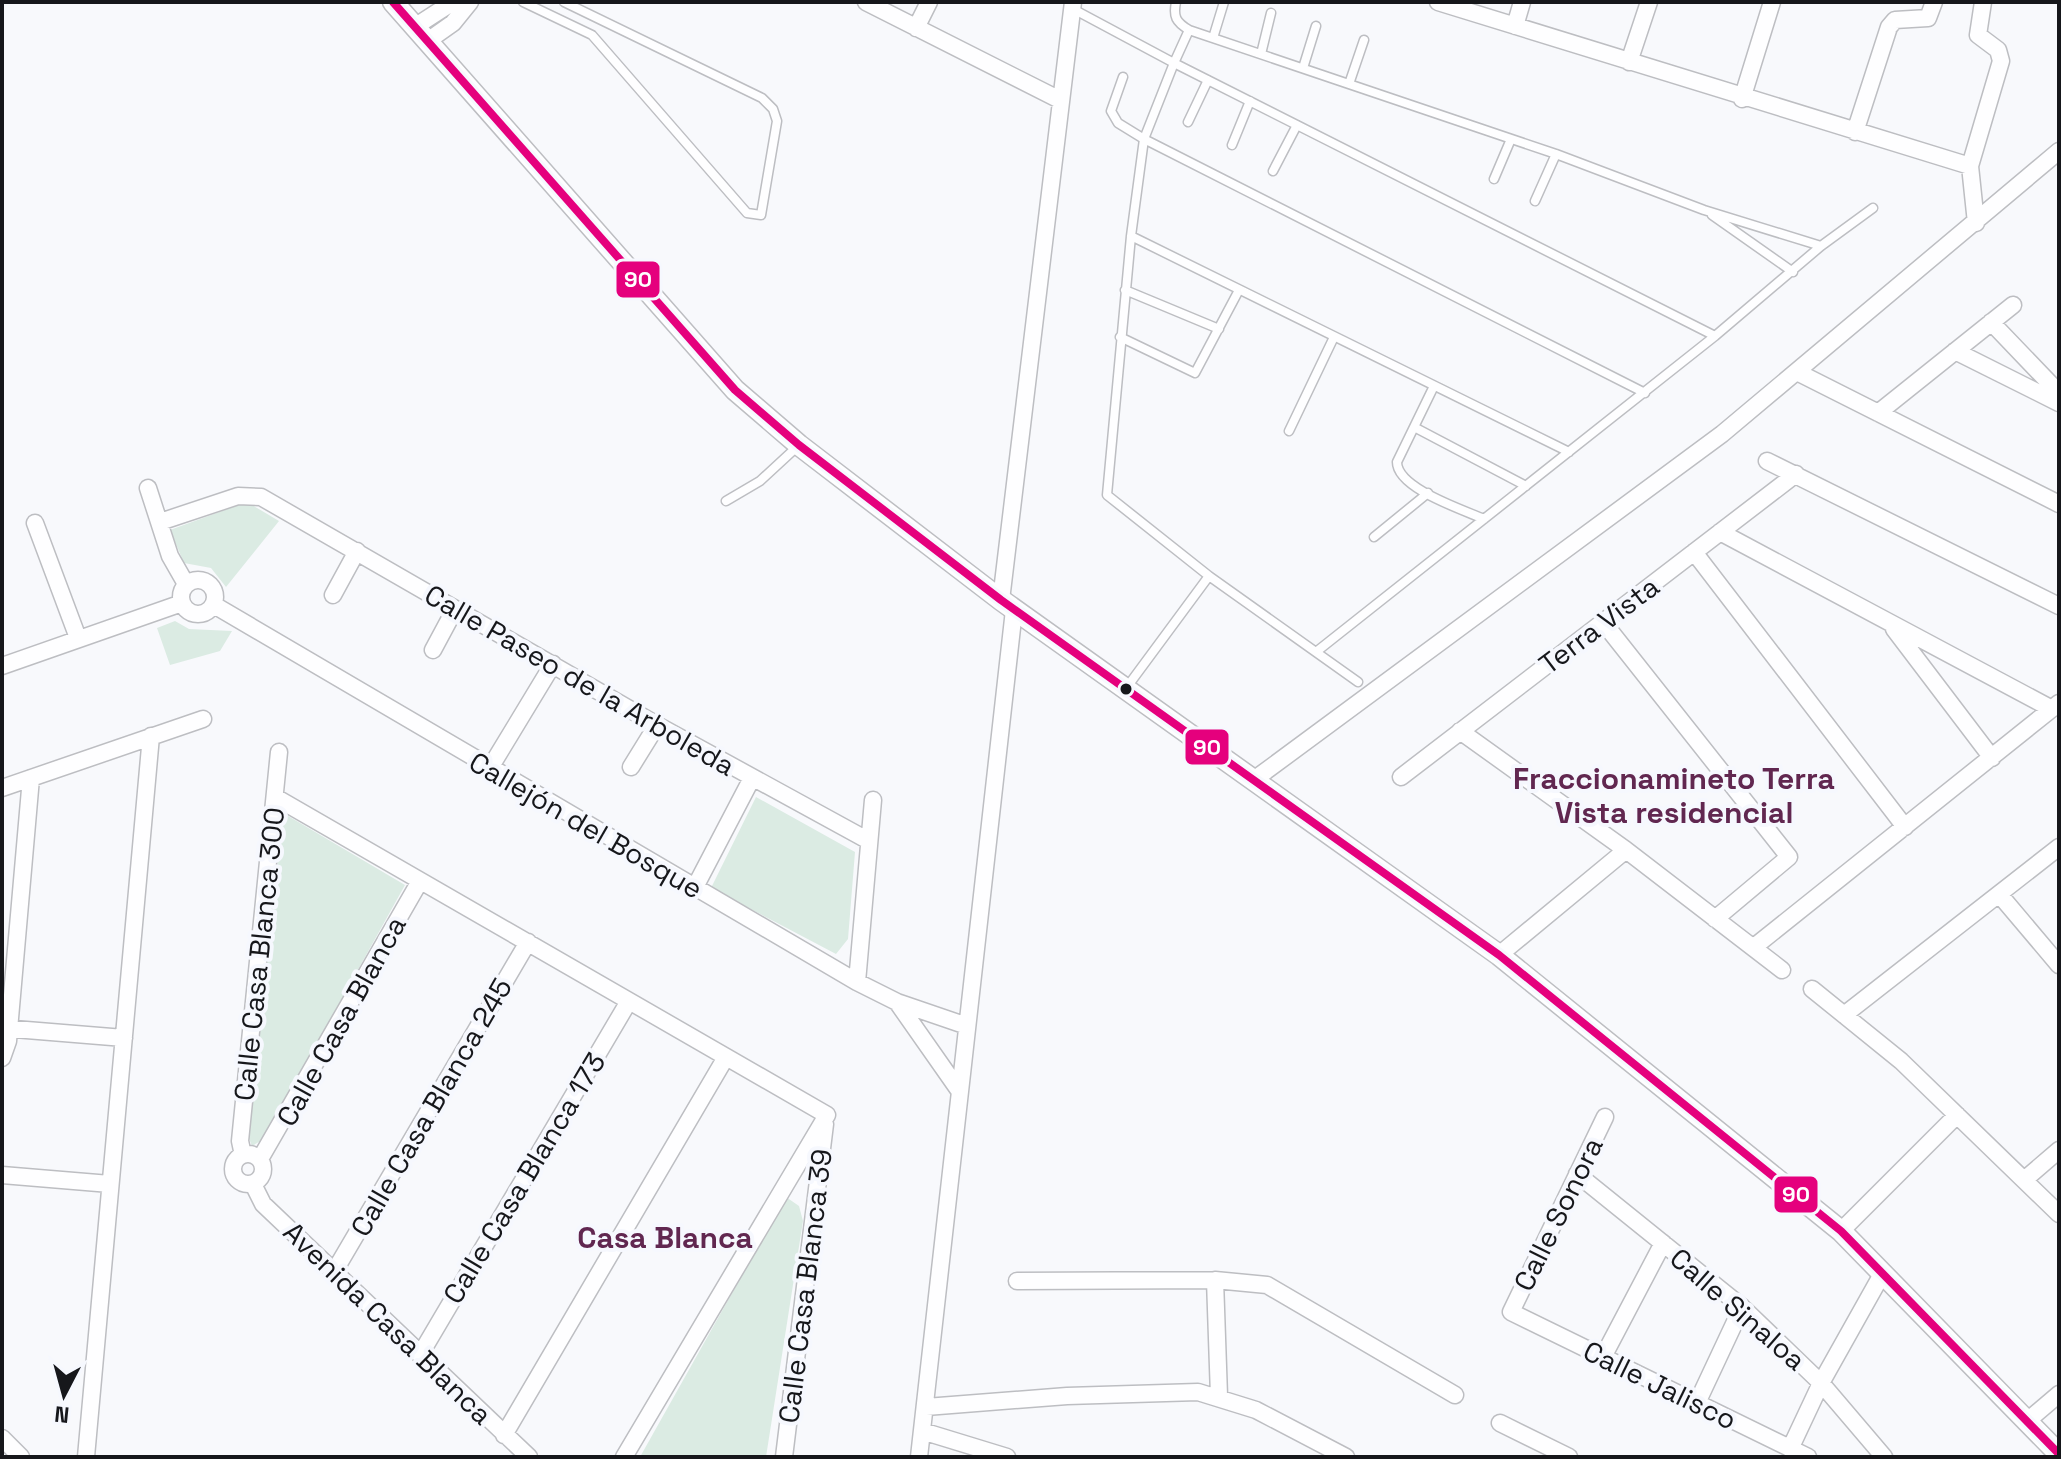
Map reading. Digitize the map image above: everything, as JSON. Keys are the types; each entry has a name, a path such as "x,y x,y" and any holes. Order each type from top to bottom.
{"street":[{"path":"393,2 735,390 799,445 1007,605 1499,955 1841,1231 1881,1276 2059,1454"},
{"path":"423,33 453,2"},
{"path":"423,33 453,23 470,2"},
{"path":"866,2 1060,100"},
{"path":"916,28 929,2"},
{"path":"1438,2 1742,99 1970,166"},
{"path":"1515,26 1522,2"},
{"path":"1629,62 1649,2"},
{"path":"1742,99 1772,2"},
{"path":"1855,132 1889,27 1895,20 1928,18 1934,2"},
{"path":"1976,223 1970,166 2001,61 1998,50 1978,35 1983,2"},
{"path":"919,1457 967,1026 1068,4"},
{"path":"1255,779 1697,453 2059,151"},
{"path":"1878,413 2013,305"},
{"path":"1991,322 2059,393"},
{"path":"1955,351 2059,403"},
{"path":"1797,372 2059,504"},
{"path":"1767,461 2059,606"},
{"name":"Terra Vista","path":"1401,777 1796,474"},
{"path":"148,488 170,556 186,584 182,603"},
{"name":"Calle Paseo de la Arboleda","path":"160,522 238,496 261,497 657,725 869,841"},
{"path":"35,523 78,638"},
{"path":"1720,532 1890,625 2056,706 1754,947"},
{"path":"333,595 357,551"},
{"path":"1694,552 1905,827"},
{"path":"182,603 198,615 214,605 214,591 205,581 186,584"},
{"path":"2,666 182,603"},
{"name":"Callejón del Bosque","path":"214,605 857,982 897,1002 967,1026"},
{"path":"433,650 455,609"},
{"path":"1603,622 1789,857 1715,919"},
{"path":"1890,625 1992,758"},
{"path":"490,768 553,664"},
{"path":"2,788 203,719"},
{"path":"631,767 657,725"},
{"path":"1460,731 1626,850 1782,970"},
{"path":"86,1457 151,736"},
{"name":"Calle Casa Blanca 300","path":"252,1157 240,1141 279,752"},
{"path":"2,1058 31,778"},
{"path":"694,889 752,778"},
{"path":"275,797 827,1115 624,1457"},
{"path":"857,982 873,800"},
{"path":"1844,1015 2059,847"},
{"path":"1499,955 1626,850"},
{"name":"Calle Casa Blanca","path":"252,1157 420,881"},
{"path":"1999,894 2059,965"},
{"name":"Calle Casa Blanca 245","path":"334,1272 528,942"},
{"path":"1812,989 1901,1061 2059,1214"},
{"name":"Calle Casa Blanca 173","path":"420,1355 629,1001"},
{"path":"897,1002 958,1089"},
{"path":"6,1028 124,1038"},
{"path":"504,1435 726,1057"},
{"name":"Calle Casa Blanca 39","path":"784,1457 827,1115"},
{"path":"1841,1231 1957,1115"},
{"name":"Calle Sonora","path":"1511,1312 1605,1117"},
{"path":"2024,1180 2058,1152"},
{"path":"252,1157 264,1170 253,1184 241,1183 234,1174 234,1162 252,1157"},
{"name":"Calle Sinaloa","path":"1577,1174 1742,1307 1821,1383 1884,1457"},
{"path":"2,1175 110,1184"},
{"name":"Avenida Casa Blanca","path":"253,1184 263,1204 529,1457"},
{"path":"1603,1357 1663,1243"},
{"path":"1790,1449 1821,1383 1881,1276"},
{"path":"1215,1280 1219,1396"},
{"path":"1017,1281 1215,1280 1267,1285 1455,1395"},
{"path":"1697,1403 1742,1307"},
{"name":"Calle Jalisco","path":"1511,1312 1808,1457"},
{"path":"926,1407 1067,1396 1198,1392 1219,1396 1256,1410 1346,1457"},
{"path":"2026,1422 2059,1394"},
{"path":"1500,1423 1569,1457"},
{"path":"922,1431 1007,1457"},
{"path":"2,1438 21,1457"}],"lane":[{"path":"523,2 592,35 747,213 761,215 777,121 773,109 762,98 564,2"},
{"path":"1176,2 1174,14 1178,23 1189,30 1556,154 1704,210 1821,246"},
{"path":"1213,38 1224,2"},
{"path":"1068,4 1174,63 1715,336"},
{"path":"1261,54 1271,13"},
{"path":"592,35 599,19"},
{"path":"1303,68 1316,26"},
{"path":"1189,30 1144,139 1120,337 1107,495 1209,576 1358,682"},
{"path":"1349,84 1364,40"},
{"path":"1123,77 1111,111 1118,123 1144,139 1645,393"},
{"path":"1188,122 1208,80"},
{"path":"1232,145 1250,101"},
{"path":"1273,171 1297,125"},
{"path":"1494,179 1511,139"},
{"path":"1535,201 1556,154"},
{"path":"1316,652 1645,393 1821,246 1873,208"},
{"path":"1704,210 1793,272"},
{"path":"1131,236 1569,452"},
{"path":"1125,290 1219,329"},
{"path":"1120,337 1195,373 1239,290"},
{"path":"1289,431 1334,337"},
{"path":"1434,386 1397,469 1401,478 1484,519"},
{"path":"1414,427 1526,486"},
{"path":"726,501 760,481 799,445"},
{"path":"1374,537 1428,493"},
{"path":"1127,688 1209,576"}],"shaded area":[{"path":"247,502 279,521 226,587 211,568 184,563 170,530"},
{"path":"175,621 189,629 232,631 220,651 170,665 157,628"},
{"path":"756,797 855,852 848,939 836,954 711,888"},
{"path":"283,813 405,885 264,1139 252,1146 248,1136"},
{"path":"786,1197 799,1206 803,1221 766,1457 640,1457"}],"transit line":[{"name":"90","path":"393,2 735,390 799,445 1001,600 1499,955 1841,1231 2059,1454"}],"district":[{"name":"Fraccionamineto Terra Vista residencial","path":"1674,796"},
{"name":"Casa Blanca","path":"665,1238"}]}
